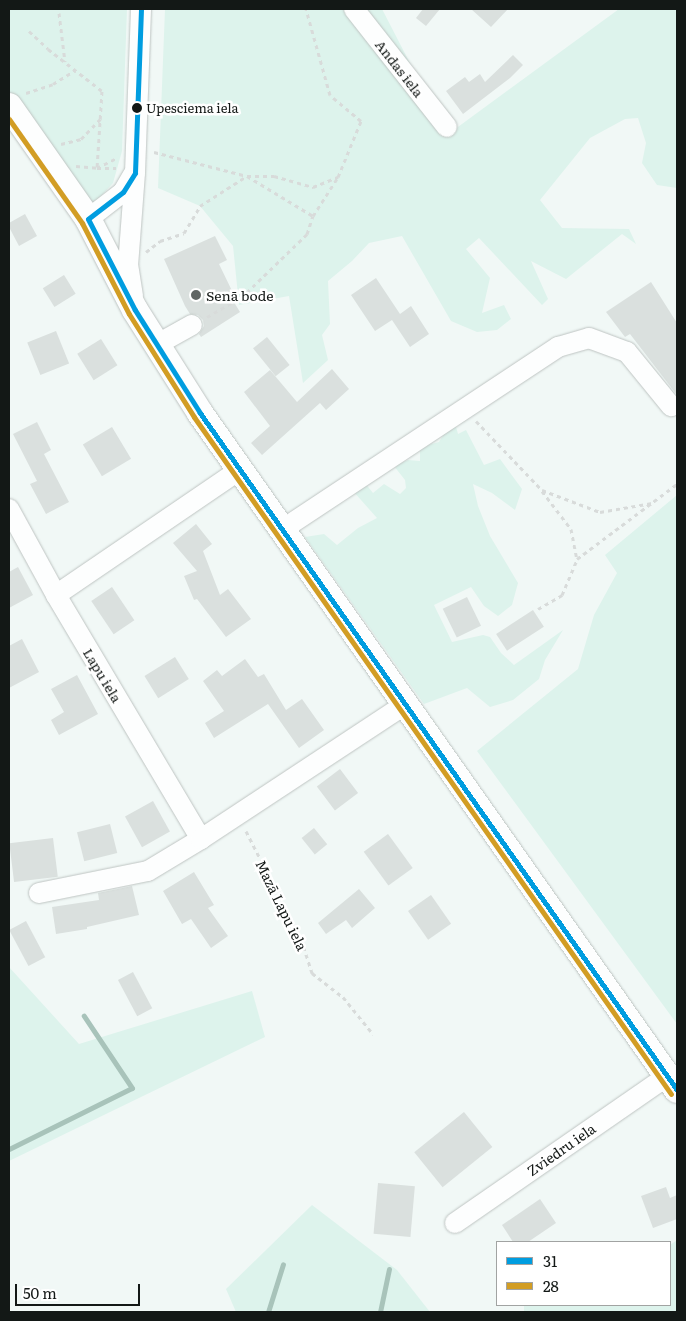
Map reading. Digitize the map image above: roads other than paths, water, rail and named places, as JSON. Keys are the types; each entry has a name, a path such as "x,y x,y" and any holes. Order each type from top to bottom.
{"main road":[{"path":"13,101 47,159 88,219 135,310 156,345 239,470 283,529 672,1083"}],"street":[{"path":"135,310 128,266 141,9"},
{"name":"Andas iela","path":"354,9 447,127"},
{"path":"88,219 123,192 134,173"},
{"path":"156,345 192,325"},
{"path":"283,529 558,347 589,338 627,352 671,406"},
{"path":"56,595 239,470"},
{"name":"Lapu iela","path":"9,509 56,595 201,839"},
{"path":"39,893 148,871 201,839 406,704"},
{"name":"Zviedru iela","path":"455,1223 672,1083"}],"waterway":[{"path":"9,1149 132,1088 84,1016"},
{"path":"268,1312 283,1264"},
{"path":"380,1312 389,1269"}],"place":[{"name":"Upesciema iela","path":"137,108"},
{"name":"Senā bode","path":"196,295"}]}
